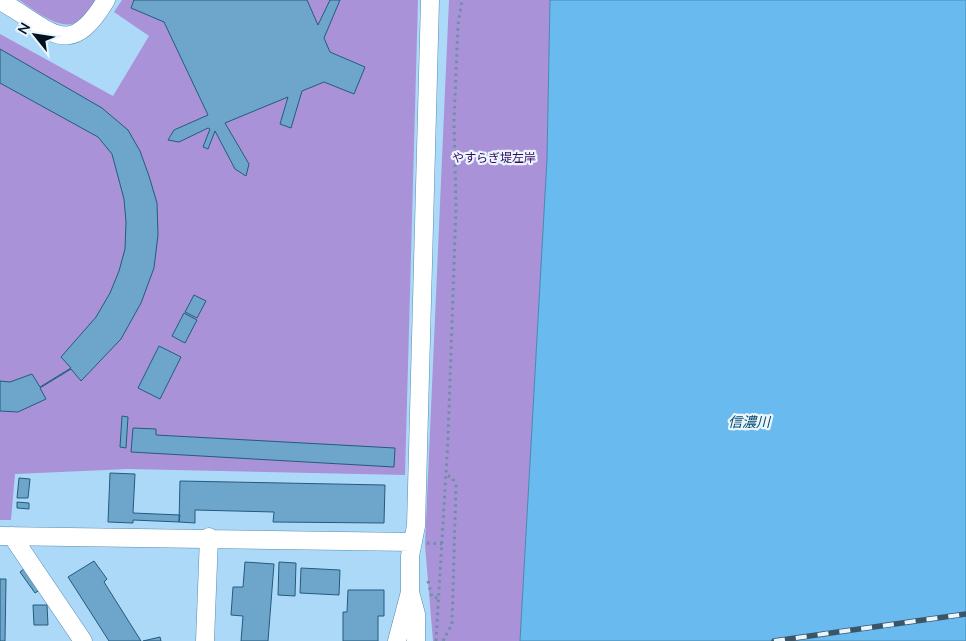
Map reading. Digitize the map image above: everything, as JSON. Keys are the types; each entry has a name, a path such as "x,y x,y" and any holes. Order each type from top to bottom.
{"street":[{"path":"0,1 46,30 65,36 80,32 88,27 106,0"},
{"path":"397,641 410,592 413,542 416,526 430,0"},
{"path":"6,536 209,537 413,542"},
{"path":"6,536 83,641"},
{"path":"206,641 209,537"},
{"path":"410,592 416,614 416,641"}],"path":[{"path":"436,641 446,475 456,207 454,111 458,25 462,0"},
{"path":"443,641 452,624 456,486 452,477 446,475"},
{"path":"428,574 432,597 438,598"}],"green space":[{"path":"19,0 98,0 83,19 72,24 64,24 48,19"},
{"path":"122,0 418,0 405,475 128,469 15,474 11,520 0,520 0,34 113,96 149,36 114,12"},
{"name":"やすらぎ堤左岸","path":"449,0 550,0 547,159 520,641 433,641 425,545"}],"water":[{"name":"信濃川","path":"550,0 966,0 966,641 520,641 547,159"}],"building":[{"path":"134,0 307,0 318,25 330,0 340,0 324,38 330,52 365,67 354,94 324,82 302,91 291,128 280,124 288,97 225,123 249,164 246,176 235,169 215,131 208,149 203,147 210,129 208,128 179,142 168,140 174,130 208,115 164,22 131,8"},
{"path":"0,49 102,108 128,130 140,151 157,203 158,235 154,268 141,303 121,339 81,381 71,369 40,388 46,399 18,412 0,411 0,381 10,382 32,374 40,387 71,368 61,357 96,317 110,293 125,249 126,222 124,199 112,154 98,137 0,83"},
{"path":"194,295 206,301 197,318 185,312"},
{"path":"184,313 197,320 185,343 172,336"},
{"path":"159,346 181,357 160,399 138,388"},
{"path":"122,416 128,417 126,448 120,447"},
{"path":"133,428 156,429 156,435 395,448 394,467 131,452"},
{"path":"110,473 135,474 133,513 180,515 179,522 133,520 133,523 108,522"},
{"path":"19,478 30,479 28,498 17,498"},
{"path":"180,481 385,485 384,523 273,522 274,512 195,510 195,523 179,522"},
{"path":"17,502 29,503 29,509 17,508"},
{"path":"94,561 107,579 104,582 141,641 109,641 68,577"},
{"path":"245,562 274,564 268,641 241,641 243,616 231,615 233,587 243,587"},
{"path":"279,562 296,563 295,596 278,595"},
{"path":"301,568 340,570 339,595 300,593"},
{"path":"24,569 40,590 35,593 20,572"},
{"path":"0,579 6,579 5,641 0,641"},
{"path":"348,590 384,590 384,616 378,616 378,641 343,641 343,612 347,612"},
{"path":"33,605 47,605 48,625 34,625"},
{"path":"160,637 161,641 143,641"}],"railway":[{"path":"774,641 966,614"}]}
